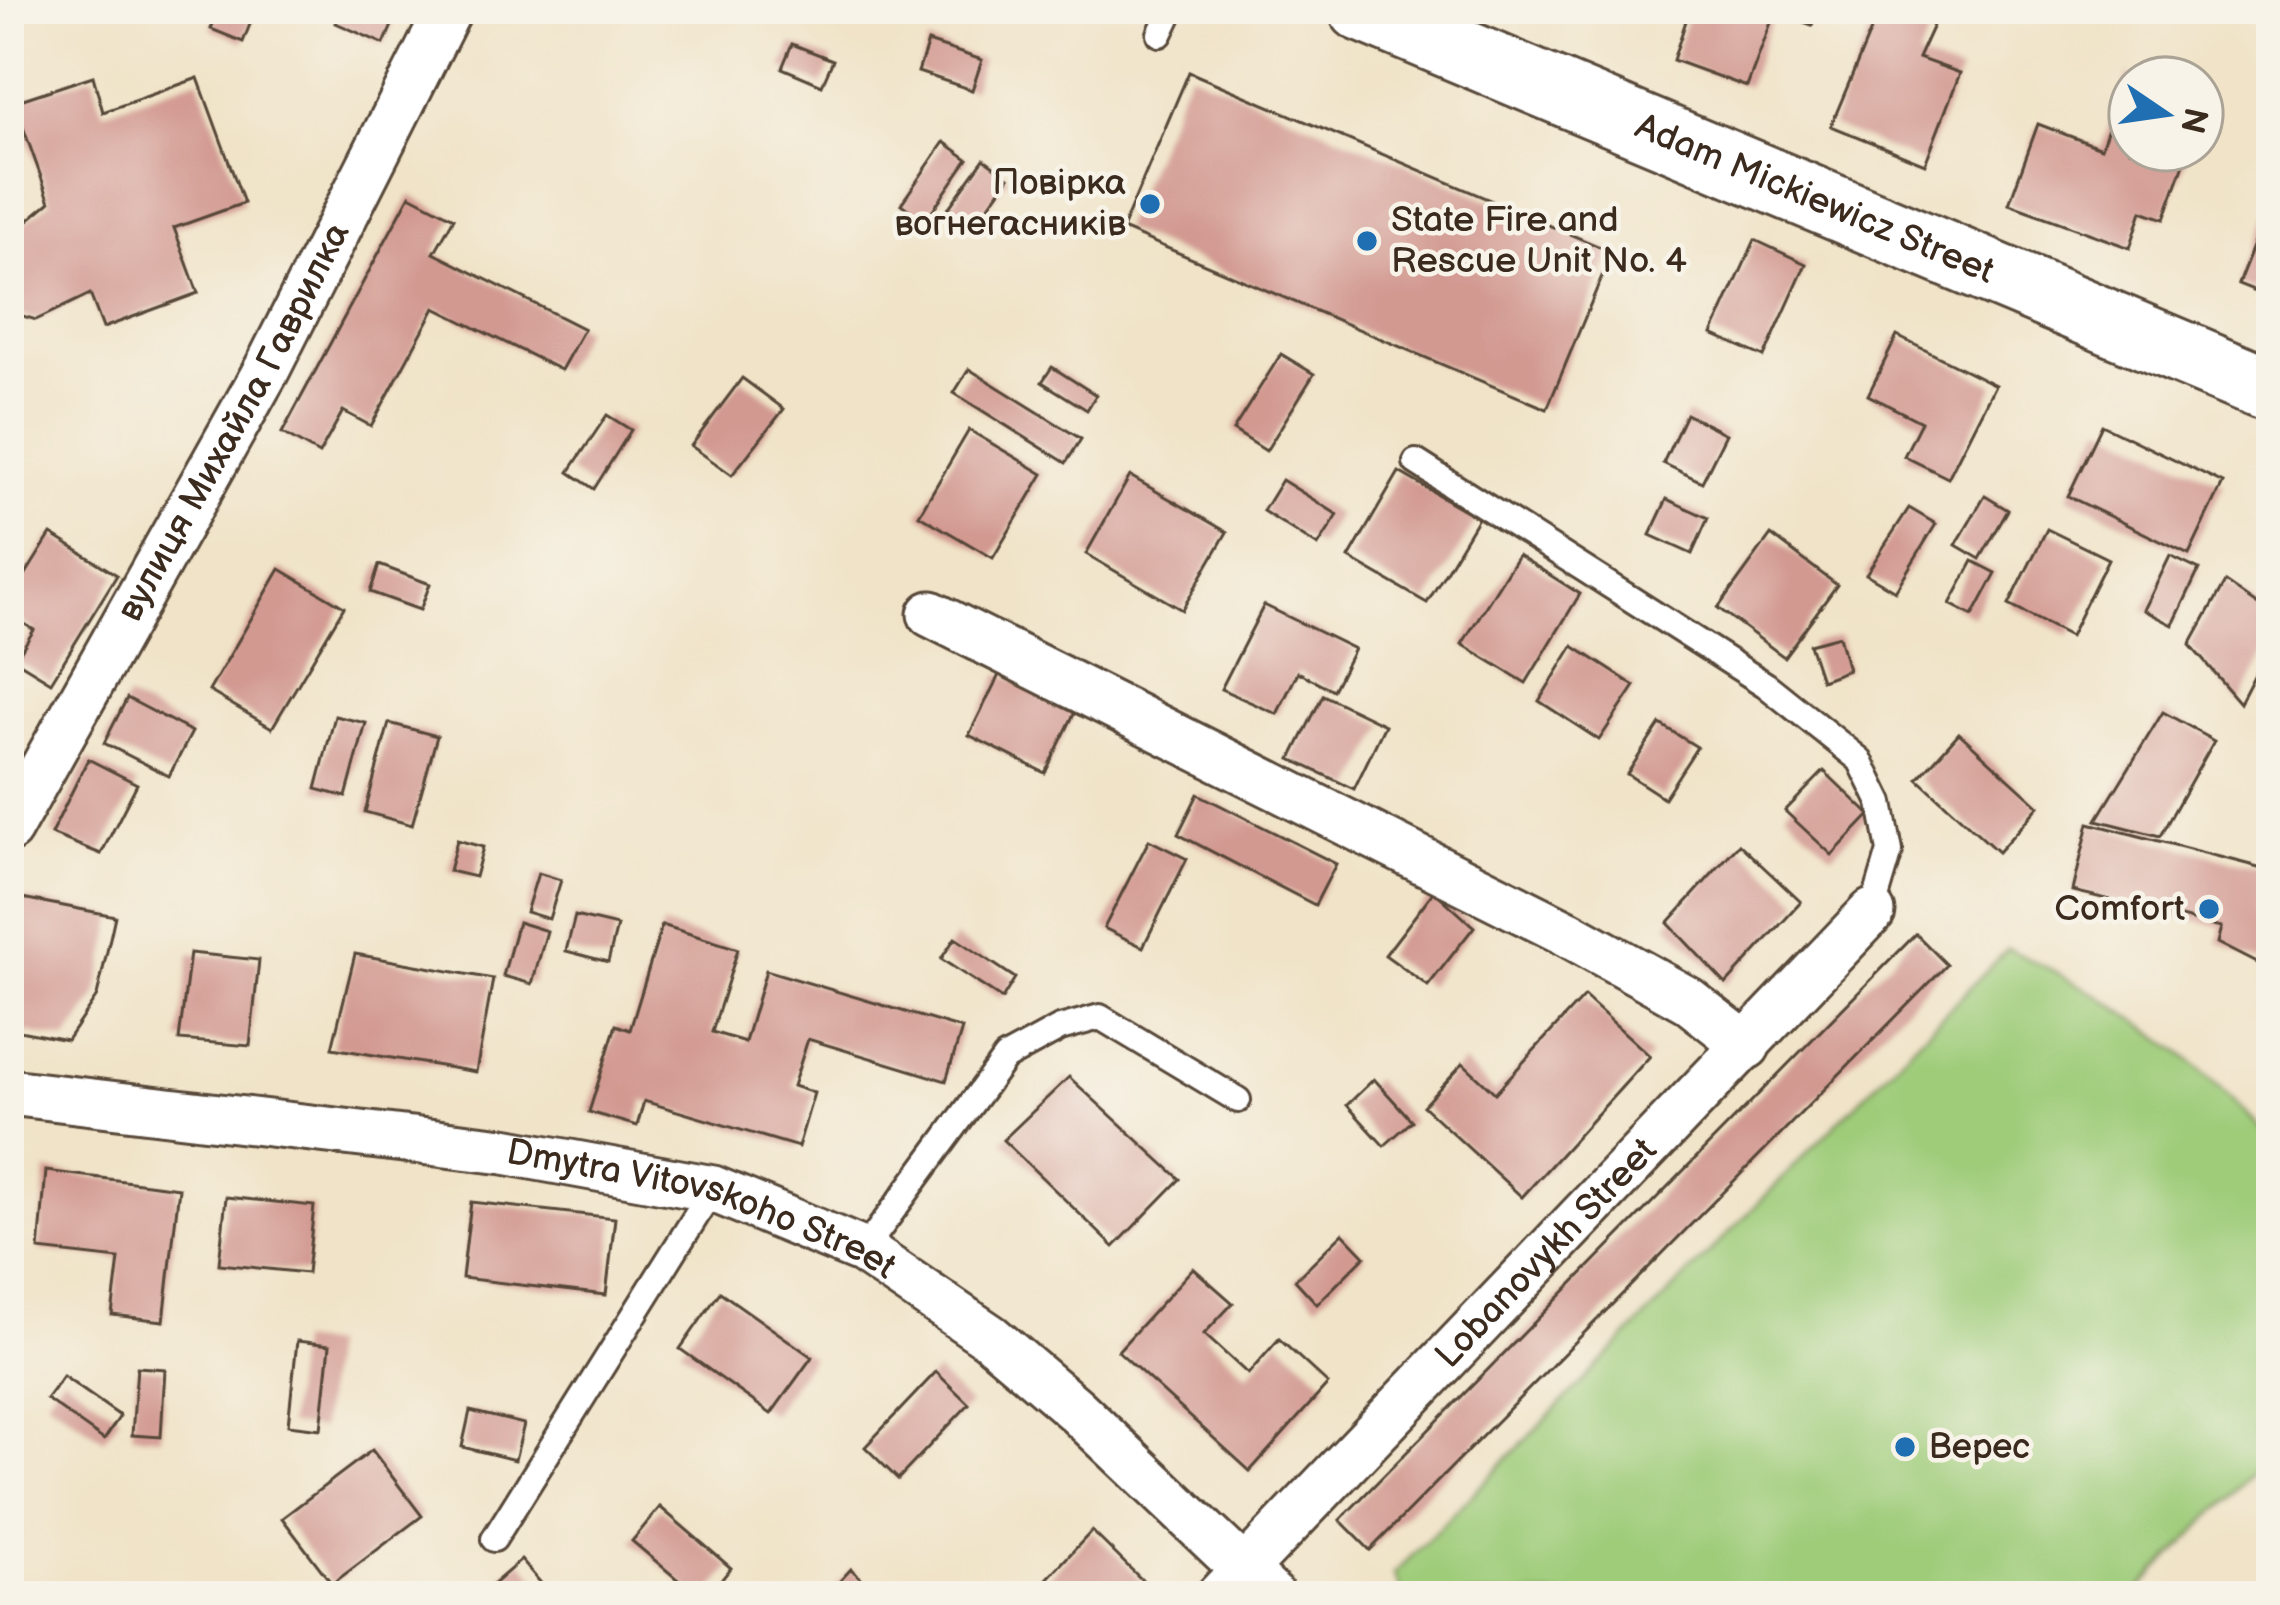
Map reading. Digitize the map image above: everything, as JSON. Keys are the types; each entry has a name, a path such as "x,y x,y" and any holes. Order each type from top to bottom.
{"street":[{"name":"вулиця Михайла Гаврилка","path":"9,829 267,369 449,9"},
{"name":"Adam Mickiewicz Street","path":"1361,9 2271,390"},
{"path":"932,614 1567,933 1688,1000 1747,1046"},
{"name":"Lobanovykh Street","path":"1246,1587 1872,912"},
{"name":"Dmytra Vitovskoho Street","path":"9,1092 504,1150 713,1189 862,1251 990,1337 1246,1587"}],"lane":[{"path":"1160,34 1172,9"},
{"path":"1416,462 1766,685 1860,760 1881,802 1890,851 1872,912"},
{"path":"862,1251 1005,1058 1060,1028 1100,1017 1238,1100"},
{"path":"494,1540 713,1189"}],"green space":[{"path":"2008,949 2081,986 2150,1030 2215,1082 2271,1141 2271,1454 2133,1596 1404,1596 1394,1574"}],"building":[{"path":"219,9 256,9 243,42 211,29"},
{"path":"342,9 399,9 384,44 336,23"},
{"path":"823,9 852,9 847,20"},
{"path":"1656,9 1818,9 1812,25 1775,12 1747,87 1673,60 1686,21"},
{"path":"1880,9 1901,9 1935,21 1918,58 1960,73 1925,164 1831,126"},
{"path":"928,42 982,60 972,90 918,72"},
{"path":"792,44 833,60 822,85 782,68"},
{"name":"State Fire and Rescue Unit No. 4","path":"1189,72 1612,252 1547,409 1122,229"},
{"path":"93,76 103,112 198,78 244,203 174,228 198,293 103,328 90,294 36,320 9,312 9,236 50,202 14,102"},
{"path":"2038,124 2101,148 2106,134 2106,174 2180,174 2164,219 2142,211 2130,248 2009,204"},
{"path":"944,142 968,159 925,221 901,204"},
{"path":"984,159 1009,177 973,228 947,210"},
{"path":"410,195 454,218 434,253 584,329 561,370 435,308 371,426 343,411 319,454 282,433"},
{"path":"2271,201 2271,297 2238,284"},
{"path":"1755,240 1806,264 1764,357 1712,334"},
{"path":"1897,336 1995,385 1948,478 1904,456 1921,422 1868,395"},
{"path":"1281,354 1314,374 1266,451 1233,430"},
{"path":"1052,367 1096,395 1087,410 1042,382"},
{"path":"969,369 1081,439 1066,463 954,393"},
{"path":"742,378 784,409 732,475 691,446"},
{"path":"1686,414 1726,434 1702,482 1663,463"},
{"path":"607,415 631,430 594,489 569,472"},
{"path":"2102,425 2223,484 2189,555 2068,496"},
{"path":"969,430 1043,474 993,558 919,515"},
{"path":"1399,472 1478,518 1427,603 1349,558"},
{"path":"1130,476 1227,532 1182,610 1086,554"},
{"path":"1282,480 1338,515 1318,546 1263,511"},
{"path":"1985,496 2008,510 1980,559 1956,545"},
{"path":"1667,499 1708,518 1692,554 1650,535"},
{"path":"1909,508 1936,524 1895,591 1866,574"},
{"path":"2047,529 2108,559 2070,636 2009,605"},
{"path":"51,534 117,575 51,682 15,660 34,630 9,614 9,601"},
{"path":"1771,535 1837,585 1784,657 1718,608"},
{"path":"1518,555 1580,594 1526,683 1462,644"},
{"path":"2170,556 2199,570 2173,625 2144,610"},
{"path":"1973,561 1996,573 1973,616 1950,604"},
{"path":"379,565 430,584 420,610 370,592"},
{"path":"280,569 344,607 272,728 209,691"},
{"path":"2225,582 2271,614 2271,643 2240,703 2190,645"},
{"path":"1264,605 1354,649 1333,690 1298,672 1277,714 1221,689"},
{"path":"1839,636 1848,670 1821,680 1809,644"},
{"path":"1573,646 1635,686 1599,740 1539,701"},
{"path":"1000,673 1076,710 1045,773 969,735"},
{"path":"1323,695 1385,725 1354,789 1291,759"},
{"path":"127,698 192,732 169,776 104,743"},
{"path":"2163,712 2214,740 2160,836 2097,820"},
{"path":"335,716 366,723 346,797 316,789"},
{"path":"389,723 437,736 412,825 365,812"},
{"path":"1660,724 1697,747 1664,798 1627,774"},
{"path":"1959,733 2039,806 1998,852 1918,779"},
{"path":"88,759 137,784 101,854 51,834"},
{"path":"1824,771 1870,815 1832,855 1785,811"},
{"path":"1198,794 1336,864 1315,905 1178,834"},
{"name":"Comfort","path":"2089,823 2271,870 2271,970 2218,943 2222,927 2073,891"},
{"path":"457,840 483,847 475,877 449,871"},
{"path":"1149,840 1187,859 1143,947 1104,928"},
{"path":"1739,844 1801,902 1726,984 1668,923"},
{"path":"538,873 561,880 549,919 526,912"},
{"path":"1434,891 1474,927 1428,986 1385,955"},
{"path":"12,896 115,916 97,996 67,1040 9,1029"},
{"path":"575,916 617,926 608,962 566,951"},
{"path":"518,922 547,931 532,984 503,976"},
{"path":"662,925 738,949 712,1032 745,1042 766,970 962,1029 946,1081 808,1039 793,1086 814,1093 798,1147 644,1101 637,1126 589,1112 616,1025 630,1030"},
{"path":"1916,934 1947,965 1370,1550 1340,1520"},
{"path":"955,938 1015,978 1002,999 941,959"},
{"path":"190,953 259,960 250,1046 179,1040"},
{"path":"355,954 493,979 476,1072 332,1048"},
{"path":"1584,996 1650,1056 1522,1197 1423,1106 1463,1063 1495,1093"},
{"path":"1069,1077 1180,1179 1114,1247 1003,1140"},
{"path":"1374,1079 1412,1121 1384,1146 1347,1105"},
{"path":"46,1171 179,1188 164,1321 112,1315 119,1259 39,1250"},
{"path":"226,1197 314,1206 307,1273 219,1264"},
{"path":"471,1202 615,1218 606,1295 462,1278"},
{"path":"1343,1233 1365,1256 1317,1304 1295,1280"},
{"path":"1193,1268 1233,1303 1204,1334 1248,1374 1279,1339 1328,1384 1250,1471 1118,1351"},
{"path":"720,1292 812,1357 771,1414 680,1349"},
{"path":"297,1341 330,1345 321,1429 288,1425"},
{"path":"137,1367 165,1369 161,1437 132,1435"},
{"path":"936,1372 969,1404 898,1479 865,1447"},
{"path":"63,1376 120,1416 104,1440 46,1399"},
{"path":"470,1411 524,1424 515,1460 462,1447"},
{"path":"372,1450 422,1516 332,1584 282,1518"},
{"path":"660,1507 731,1568 708,1596 697,1596 632,1541"},
{"path":"1092,1531 1142,1580 1127,1596 1031,1596"},
{"path":"521,1560 552,1596 499,1596 491,1586"},
{"path":"851,1569 879,1596 826,1596"}],"place":[{"name":"Повірка вогнегасників","path":"1150,204"},
{"name":"State Fire and Rescue Unit No. 4","path":"1367,241"},
{"name":"Comfort","path":"2209,909"},
{"name":"Верес","path":"1905,1447"}]}
